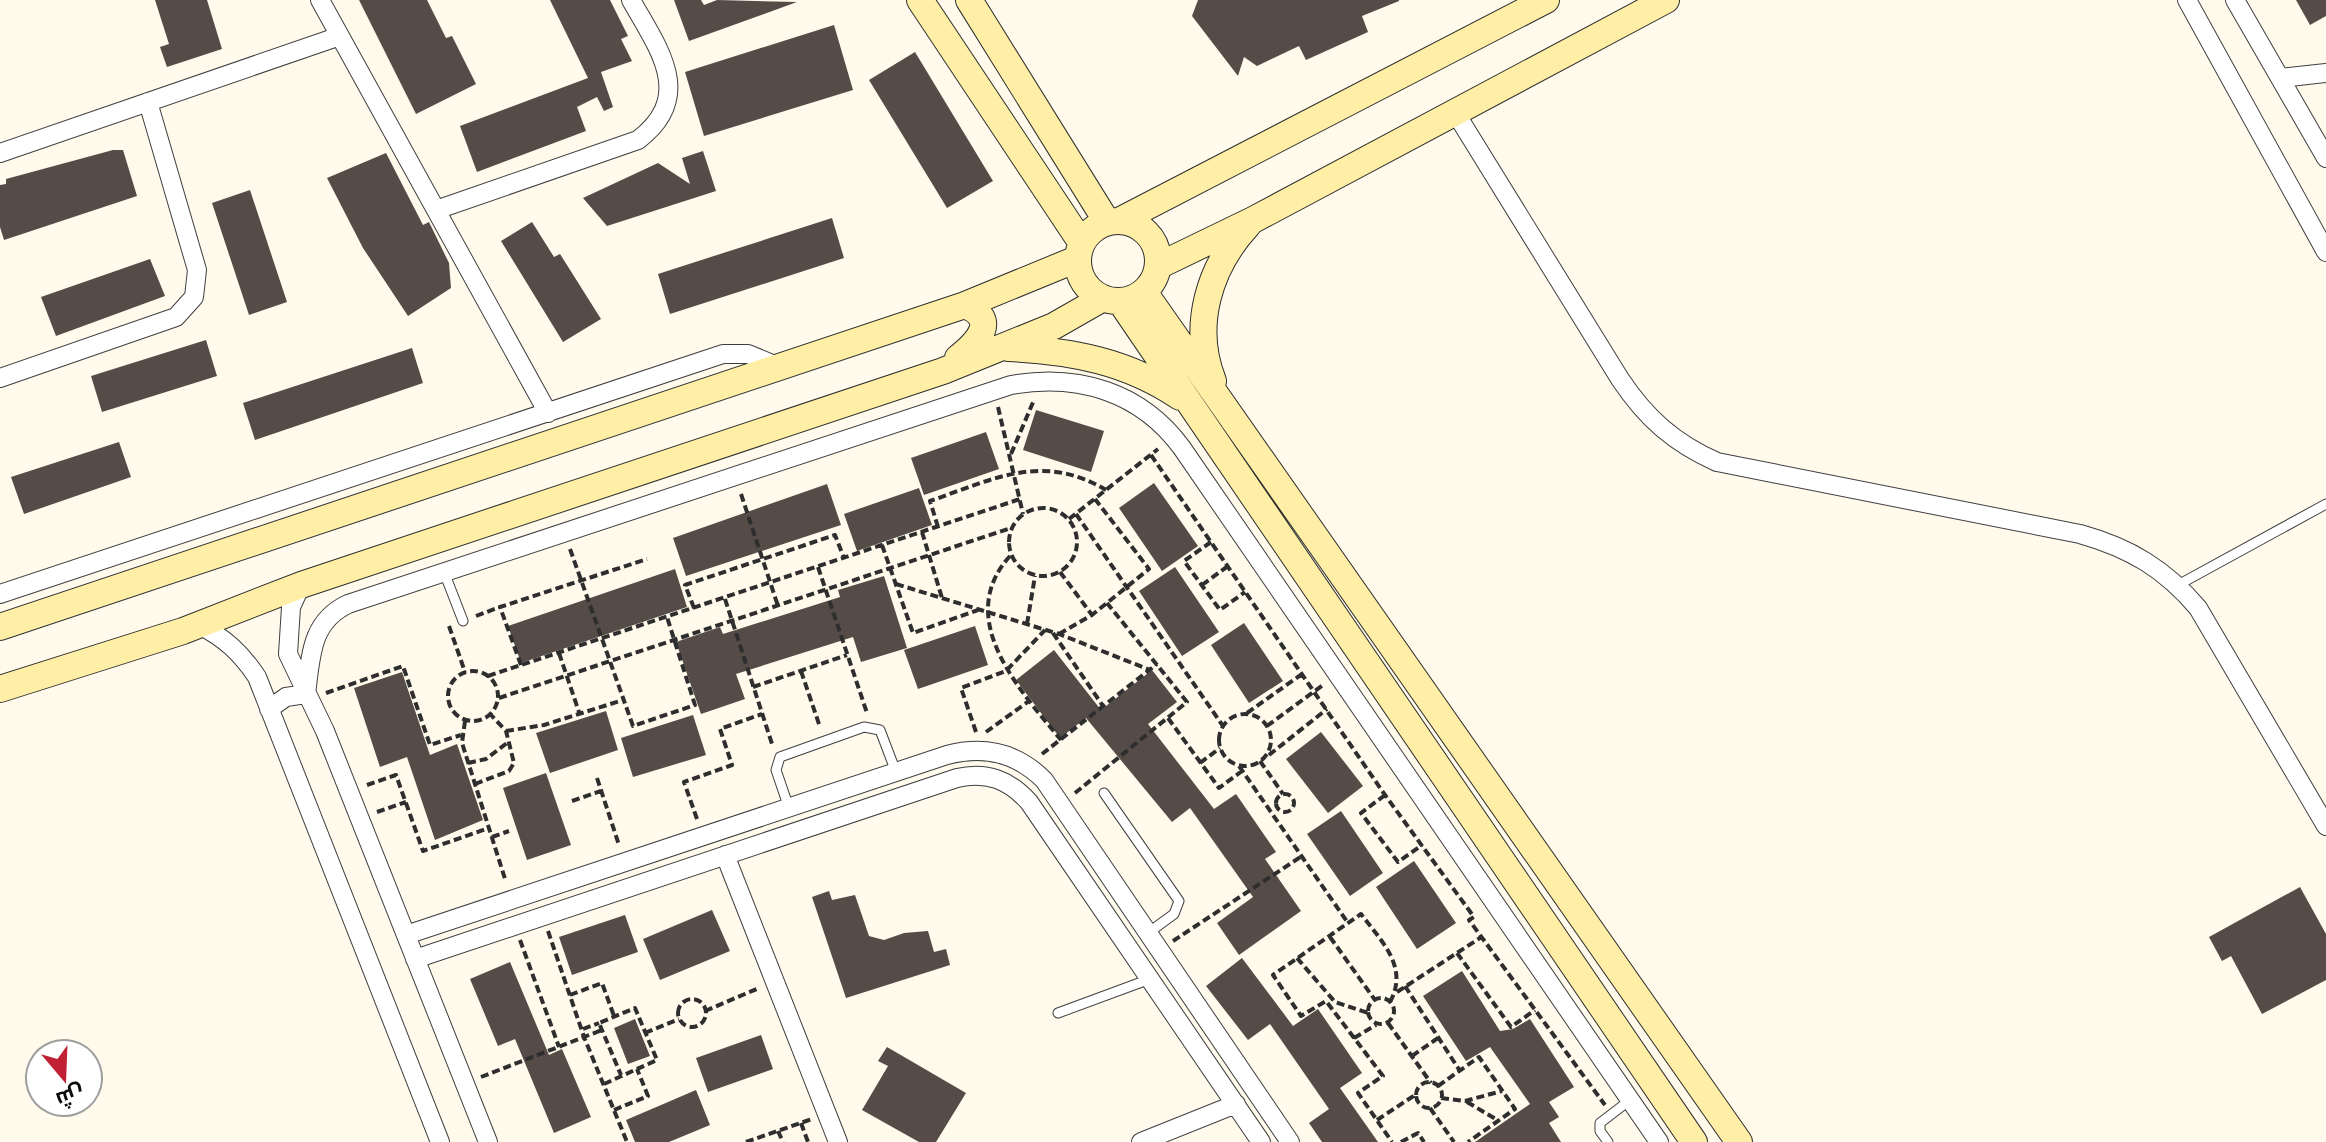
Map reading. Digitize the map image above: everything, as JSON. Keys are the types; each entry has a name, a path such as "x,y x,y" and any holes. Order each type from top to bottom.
{"street":[{"path":"320,0 548,413"},
{"path":"436,210 638,140 648,133 666,104 669,80 663,57 631,0"},
{"path":"920,0 1079,250 1084,283 1122,297 1222,403 1739,1142"},
{"path":"969,0 1113,221 1135,224 1149,235 1156,249 1158,266"},
{"path":"0,627 965,305 1079,250 1092,229 1546,0"},
{"path":"0,689 199,625 301,585 943,371 1054,326 1122,297 1158,266 1253,220 1666,0"},
{"path":"2187,0 2326,252"},
{"path":"2235,0 2280,78 2323,143"},
{"path":"0,153 340,36"},
{"path":"2280,78 2326,73"},
{"path":"0,378 176,317 194,297 197,270 148,102"},
{"path":"1455,112 1638,406 1660,430 1687,449 1717,462 2080,534 2116,544 2138,555 2178,585 2198,608 2326,826"},
{"path":"1222,403 1211,377 1204,320 1218,265 1253,220"},
{"path":"1122,297 1189,403 1694,1142"},
{"path":"943,371 982,336 978,313 965,305"},
{"path":"1001,347 1066,352 1115,364 1160,384 1189,403"},
{"path":"0,594 723,354 748,354 779,367"},
{"path":"308,696 313,640 331,614 348,604 994,391 1042,381 1082,383 1105,389 1147,411 1174,436 1630,1100 1654,1140"},
{"path":"1286,544 1310,529"},
{"path":"301,585 291,607 287,630 288,654 349,792 488,1142"},
{"path":"199,625 223,637 242,655 257,677 440,1142"},
{"path":"269,709 286,697 308,696"},
{"path":"406,935 962,751 982,750 1007,755 1028,766 1044,780 1290,1142"},
{"path":"415,959 957,778 979,775 1000,779 1019,790 1029,802 1261,1142"},
{"path":"725,855 838,1142"},
{"path":"1141,1142 1236,1104"}],"lane":[{"path":"2178,585 2326,504"},
{"path":"444,572 463,621"},
{"path":"789,808 776,770 777,760 825,741 872,726 883,735 896,772"},
{"path":"1104,793 1179,901 1174,914 1148,933"},
{"path":"1058,1013 1150,979"},
{"path":"1608,1142 1599,1125 1630,1100"}],"path":[{"path":"1010,457 1042,381"},
{"path":"994,391 1023,514"},
{"path":"1069,519 1174,436"},
{"path":"1151,455 1385,795 1474,917 1469,920 1611,1114"},
{"path":"938,527 930,501 1013,472 1062,471 1106,490"},
{"path":"735,476 778,606"},
{"path":"488,676 498,689 499,698 491,715 478,721 465,721 450,707 448,690 451,683 465,672 488,676 1020,499"},
{"path":"1056,633 1092,615 1149,569 1095,499"},
{"path":"499,698 1011,528 1023,514 1047,508 1069,519 1078,543 1073,560 1060,572 1035,576 1020,568 1011,555 1011,528"},
{"path":"1076,514 1223,726 1220,748 1224,756 1241,768 1348,923"},
{"path":"564,532 633,726 695,705 667,617"},
{"path":"922,532 942,598"},
{"path":"694,608 685,585 835,535 844,558"},
{"path":"1211,542 1184,561 1220,610 1245,592"},
{"path":"882,545 913,633 983,610"},
{"path":"1011,555 999,568 983,610 1006,671 1061,740"},
{"path":"521,665 500,607 647,559"},
{"path":"1202,585 1228,566"},
{"path":"818,567 872,726"},
{"path":"1060,572 1092,615"},
{"path":"1027,624 1035,576"},
{"path":"896,584 1056,633 1150,670"},
{"path":"724,598 777,760"},
{"path":"1060,804 1187,702 1107,603"},
{"path":"1273,633 1285,624"},
{"path":"982,750 961,688 1006,671 1045,630"},
{"path":"1056,633 1103,706"},
{"path":"559,653 580,715"},
{"path":"753,687 847,655"},
{"path":"1028,766 1157,664"},
{"path":"308,696 403,666 430,745 461,735"},
{"path":"801,671 825,741"},
{"path":"1223,726 1302,674"},
{"path":"1267,726 1338,674"},
{"path":"506,731 580,715 623,700"},
{"path":"976,731 994,729 1029,701"},
{"path":"1168,718 1219,788 1241,768 1262,760 1327,709"},
{"path":"703,836 684,782 732,765 720,729 762,714"},
{"path":"1245,714 1267,726 1271,743 1262,760"},
{"path":"475,784 512,768 506,731 491,715"},
{"path":"465,721 461,735 468,763 511,900"},
{"path":"468,763 486,759 508,742"},
{"path":"1200,763 1220,748"},
{"path":"1262,760 1283,794 1293,799 1293,807 1287,812 1277,806"},
{"path":"349,792 396,775 423,851 489,828"},
{"path":"597,778 625,862"},
{"path":"572,801 601,791"},
{"path":"1277,806 1277,798 1283,794"},
{"path":"1385,795 1361,813 1398,862 1422,845"},
{"path":"359,817 406,802"},
{"path":"1270,811 1277,806"},
{"path":"492,837 509,831"},
{"path":"1159,950 1302,856"},
{"path":"1327,998 1301,1016 1273,975 1361,914 1392,956 1398,973 1395,993 1390,1002 1393,1016 1387,1023 1377,1024 1354,1038"},
{"path":"543,916 584,1037 627,1142"},
{"path":"515,925 559,1047"},
{"path":"1329,936 1375,1000 1390,1002"},
{"path":"1395,993 1481,937"},
{"path":"1457,953 1511,1027 1535,1010"},
{"path":"1297,958 1383,1076 1358,1093 1392,1142"},
{"path":"705,1011 774,982"},
{"path":"570,995 602,983 614,1016"},
{"path":"1405,986 1460,1071"},
{"path":"1327,998 1344,1007 1368,1013 1377,1024"},
{"path":"687,1000 699,1001 705,1011 703,1021 693,1027 679,1019 679,1008 687,1000"},
{"path":"1368,1013 1375,1000"},
{"path":"582,1029 635,1008 657,1060 604,1084"},
{"path":"645,1033 679,1019"},
{"path":"599,1023 621,1075"},
{"path":"1387,1023 1431,1083 1438,1086"},
{"path":"465,1083 602,1030"},
{"path":"1412,1056 1438,1038"},
{"path":"1438,1086 1479,1057 1515,1109 1468,1142"},
{"path":"614,1110 648,1096 637,1069"},
{"path":"1377,1120 1416,1095 1421,1085 1431,1083"},
{"path":"1438,1086 1441,1098"},
{"path":"1430,1108 1441,1098 1465,1101 1502,1091"},
{"path":"1416,1095 1420,1104 1430,1108 1454,1142"},
{"path":"1465,1101 1499,1121"},
{"path":"746,1142 827,1114"},
{"path":"801,1123 808,1142"},
{"path":"778,1131 783,1142"},
{"path":"1401,1142 1418,1133 1424,1142"}],"building":[{"path":"155,0 207,0 222,49 167,67 160,47 169,44"},
{"path":"359,0 427,0 446,38 452,36 476,84 416,114"},
{"path":"550,0 610,0 628,36 621,39 632,61 601,72 613,107 604,111 597,97 577,107 586,131 477,172 460,126 588,78"},
{"path":"674,0 701,0 704,5 717,0 797,2 689,41"},
{"path":"1198,0 1399,1 1362,16 1368,32 1306,60 1299,46 1257,66 1244,57 1238,76 1192,16"},
{"path":"2296,0 2326,0 2326,16 2310,25"},
{"path":"834,25 853,90 704,136 685,72"},
{"path":"915,52 993,181 947,208 869,80"},
{"path":"113,150 123,150 137,196 4,240 0,227 0,185 6,184 6,179"},
{"path":"703,151 716,191 607,226 583,198 658,163 690,184 682,158"},
{"path":"386,153 423,225 429,222 449,263 451,288 408,316 363,248 327,178"},
{"path":"250,190 287,302 249,315 212,203"},
{"path":"832,218 844,258 670,314 658,274"},
{"path":"532,222 554,257 560,254 601,319 563,342 501,241"},
{"path":"150,259 165,296 56,336 41,297"},
{"path":"206,340 217,376 102,412 91,376"},
{"path":"412,348 423,383 255,440 243,403"},
{"path":"1036,410 1104,431 1091,472 1023,450"},
{"path":"986,432 999,469 924,495 911,458"},
{"path":"119,442 131,477 24,514 11,477"},
{"path":"1154,483 1198,546 1162,571 1119,508"},
{"path":"827,484 841,525 686,576 673,538"},
{"path":"919,488 932,525 857,551 844,514"},
{"path":"1175,567 1219,632 1182,656 1139,591"},
{"path":"675,569 687,607 521,663 508,626"},
{"path":"884,576 907,648 861,662 853,637 736,674 745,699 701,714 676,642 720,627 723,634 840,597 838,590"},
{"path":"1244,623 1283,681 1249,703 1211,645"},
{"path":"975,626 988,665 918,689 904,650"},
{"path":"1054,650 1101,710 1152,670 1177,702 1148,724 1214,809 1236,794 1276,852 1265,859 1301,911 1239,955 1217,923 1253,897 1190,808 1172,822 1086,718 1060,738 1016,680"},
{"path":"402,672 430,755 457,744 483,820 435,840 407,757 380,767 354,688"},
{"path":"606,711 618,750 550,773 536,733"},
{"path":"693,715 706,755 633,777 621,738"},
{"path":"1321,732 1363,786 1328,813 1286,759"},
{"path":"546,773 571,845 527,860 503,788"},
{"path":"1341,811 1383,873 1350,896 1307,834"},
{"path":"1414,861 1456,923 1417,949 1376,887"},
{"path":"2300,887 2326,934 2326,980 2262,1014 2231,956 2222,961 2209,937"},
{"path":"829,891 832,900 855,895 869,936 884,940 904,933 928,931 934,952 946,949 950,965 846,998 812,897"},
{"path":"712,910 730,951 660,980 643,939"},
{"path":"625,915 638,952 572,975 559,937"},
{"path":"1242,958 1293,1026 1318,1009 1362,1073 1340,1088 1378,1142 1322,1142 1309,1123 1329,1109 1270,1024 1248,1040 1206,986"},
{"path":"510,962 549,1055 562,1049 591,1117 554,1133 515,1039 498,1046 470,979"},
{"path":"1462,971 1500,1031 1513,1029 1530,1019 1574,1087 1549,1102 1559,1117 1549,1123 1561,1142 1475,1142 1530,1104 1490,1047 1466,1061 1423,996"},
{"path":"635,1019 650,1056 628,1064 614,1028"},
{"path":"761,1035 773,1069 708,1092 696,1058"},
{"path":"887,1047 966,1093 936,1142 919,1142 862,1110 888,1066 878,1061"},
{"path":"696,1090 710,1125 669,1142 635,1142 626,1120"}]}
